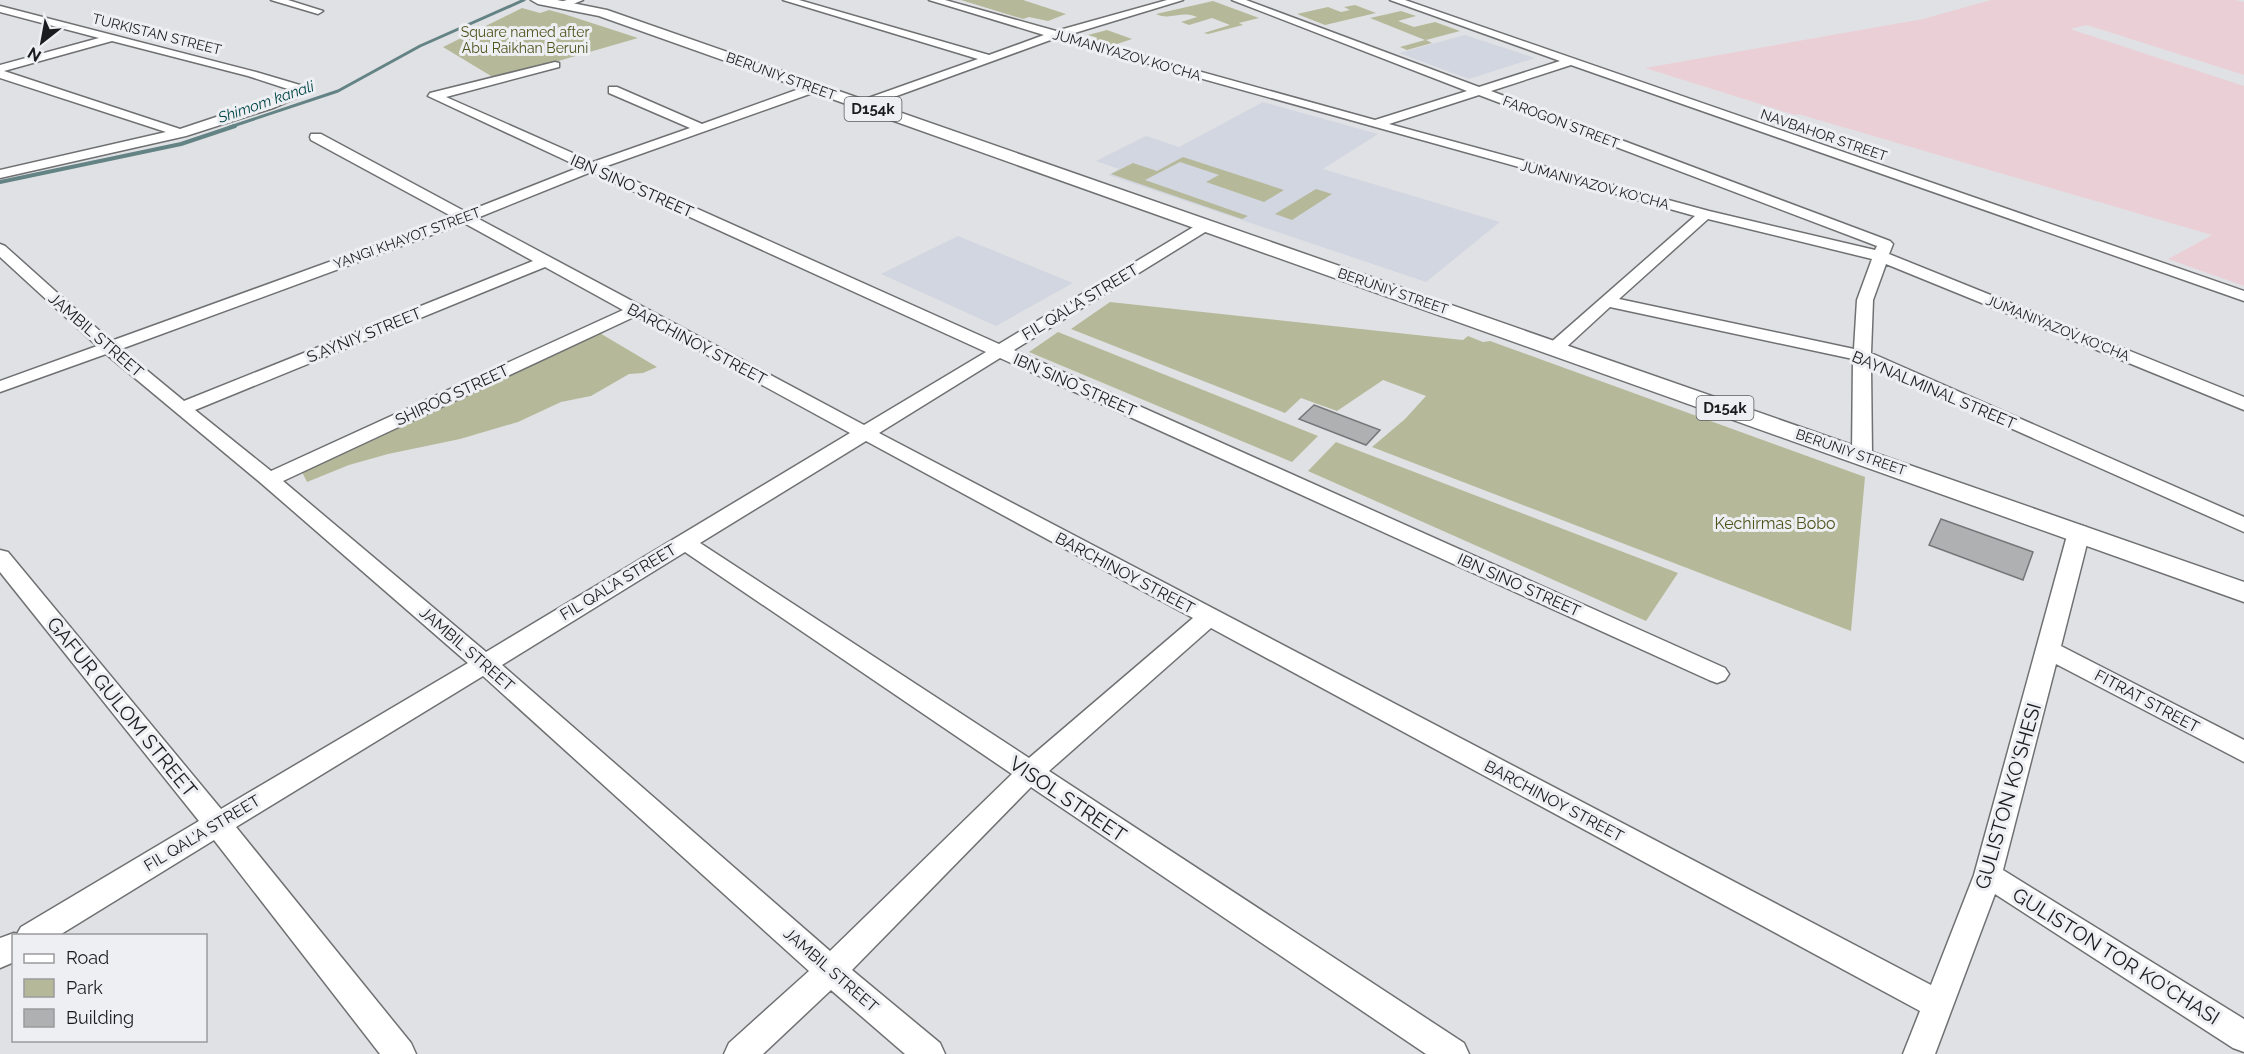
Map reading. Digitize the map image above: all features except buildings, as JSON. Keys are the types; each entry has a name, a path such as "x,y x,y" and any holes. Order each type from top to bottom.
{"main road":[{"name":"BERUNIY STREET","path":"538,0 571,2 603,13 2244,592"}],"street":[{"path":"276,0 318,11"},
{"path":"788,0 992,59"},
{"name":"JUMANIYAZOV KO'CHA","path":"934,0 1705,214 1884,250 2244,404"},
{"path":"861,105 1054,35 1178,0"},
{"name":"FAROGON STREET","path":"1237,0 1479,91 1884,250"},
{"name":"NAVBAHOR STREET","path":"1395,0 2244,296"},
{"name":"TURKISTAN STREET","path":"0,9 252,74 306,91 227,121 181,133"},
{"path":"0,69 112,38"},
{"path":"1376,124 1570,62"},
{"name":"IBN SINO STREET","path":"555,65 434,96 1717,674"},
{"path":"0,74 181,133"},
{"name":"YANGI KHAYOT STREET","path":"0,387 465,218 592,167 813,88"},
{"path":"613,90 701,128"},
{"path":"0,174 181,133"},
{"name":"BARCHINOY STREET","path":"316,137 634,311 1937,1004"},
{"path":"0,159 26,168"},
{"path":"1555,348 1705,214"},
{"name":"FIL QAL'A STREET","path":"34,934 1205,226"},
{"name":"JAMBIL STREET","path":"0,249 108,347 269,480 484,664 831,971 929,1054"},
{"path":"1862,456 1862,356 1865,300 1884,250"},
{"name":"S.AYNIY STREET","path":"183,408 546,261"},
{"name":"BAYNALMINAL STREET","path":"1608,302 1862,356 2244,525"},
{"name":"SHIROQ STREET","path":"269,480 634,311"},
{"name":"GULISTON KO'SHESI","path":"1919,1054 1988,875 2079,532"},
{"name":"VISOL STREET","path":"684,542 1453,1054"},
{"name":"GAFUR GULOM STREET","path":"0,557 400,1054"},
{"path":"740,1054 831,971 1029,773 1208,618"},
{"name":"FITRAT STREET","path":"2049,650 2244,752"},
{"name":"GULISTON TOR KO'CHASI","path":"1988,875 2244,1037"}],"shaded area":[{"path":"1991,0 2235,0 2244,2 2244,75 2087,25 2070,29 2244,86 2244,286 2168,259 2212,235 1795,115 1645,68 1923,19"},
{"path":"1465,35 1535,58 1469,79 1399,53"},
{"path":"1263,102 1378,134 1323,169 1500,222 1426,282 1108,175 1119,169 1096,161 1146,136 1179,147"},
{"path":"958,236 1073,283 996,326 881,274"}],"green space":[{"path":"961,0 1023,0 1066,14 1048,21 1029,17 1023,19"},
{"path":"1213,1 1259,18 1239,23 1243,25 1208,34 1204,33 1230,25 1212,18 1189,25 1181,22 1197,17 1156,14"},
{"path":"1355,5 1376,13 1325,25 1297,14 1328,7 1341,12 1350,10 1344,7"},
{"name":"Square named after Abu Raikhan Beruni","path":"522,8 540,13 549,10 638,38 496,79 443,47"},
{"path":"1401,11 1416,16 1398,21 1414,27 1435,22 1460,31 1426,40 1432,43 1407,50 1400,47 1425,40 1370,18"},
{"path":"1107,30 1132,39 1111,46 1092,40 1098,38 1088,35"},
{"path":"1183,157 1284,190 1264,202 1206,182 1219,175 1180,162 1145,180 1248,216 1242,219 1111,174 1133,163 1157,171"},
{"path":"1316,189 1332,194 1292,220 1275,214"},
{"name":"Kechirmas Bobo","path":"1110,302 1463,340 1468,336 1483,342 1490,341 1865,477 1851,631 1372,447 1405,419 1426,396 1383,380 1337,411 1301,398 1285,413 1071,329"},
{"path":"598,332 657,367 643,373 629,374 591,396 561,402 518,422 460,439 388,454 349,465 307,482 301,470"},
{"path":"1058,332 1318,436 1292,462 1029,352"},
{"path":"1336,442 1678,573 1646,621 1308,471"}],"waterway":[{"name":"Shimom kanali","path":"230,127 338,91 420,46 524,0"},
{"name":"Shimom kanali","path":"0,182 181,144 235,126"}]}
